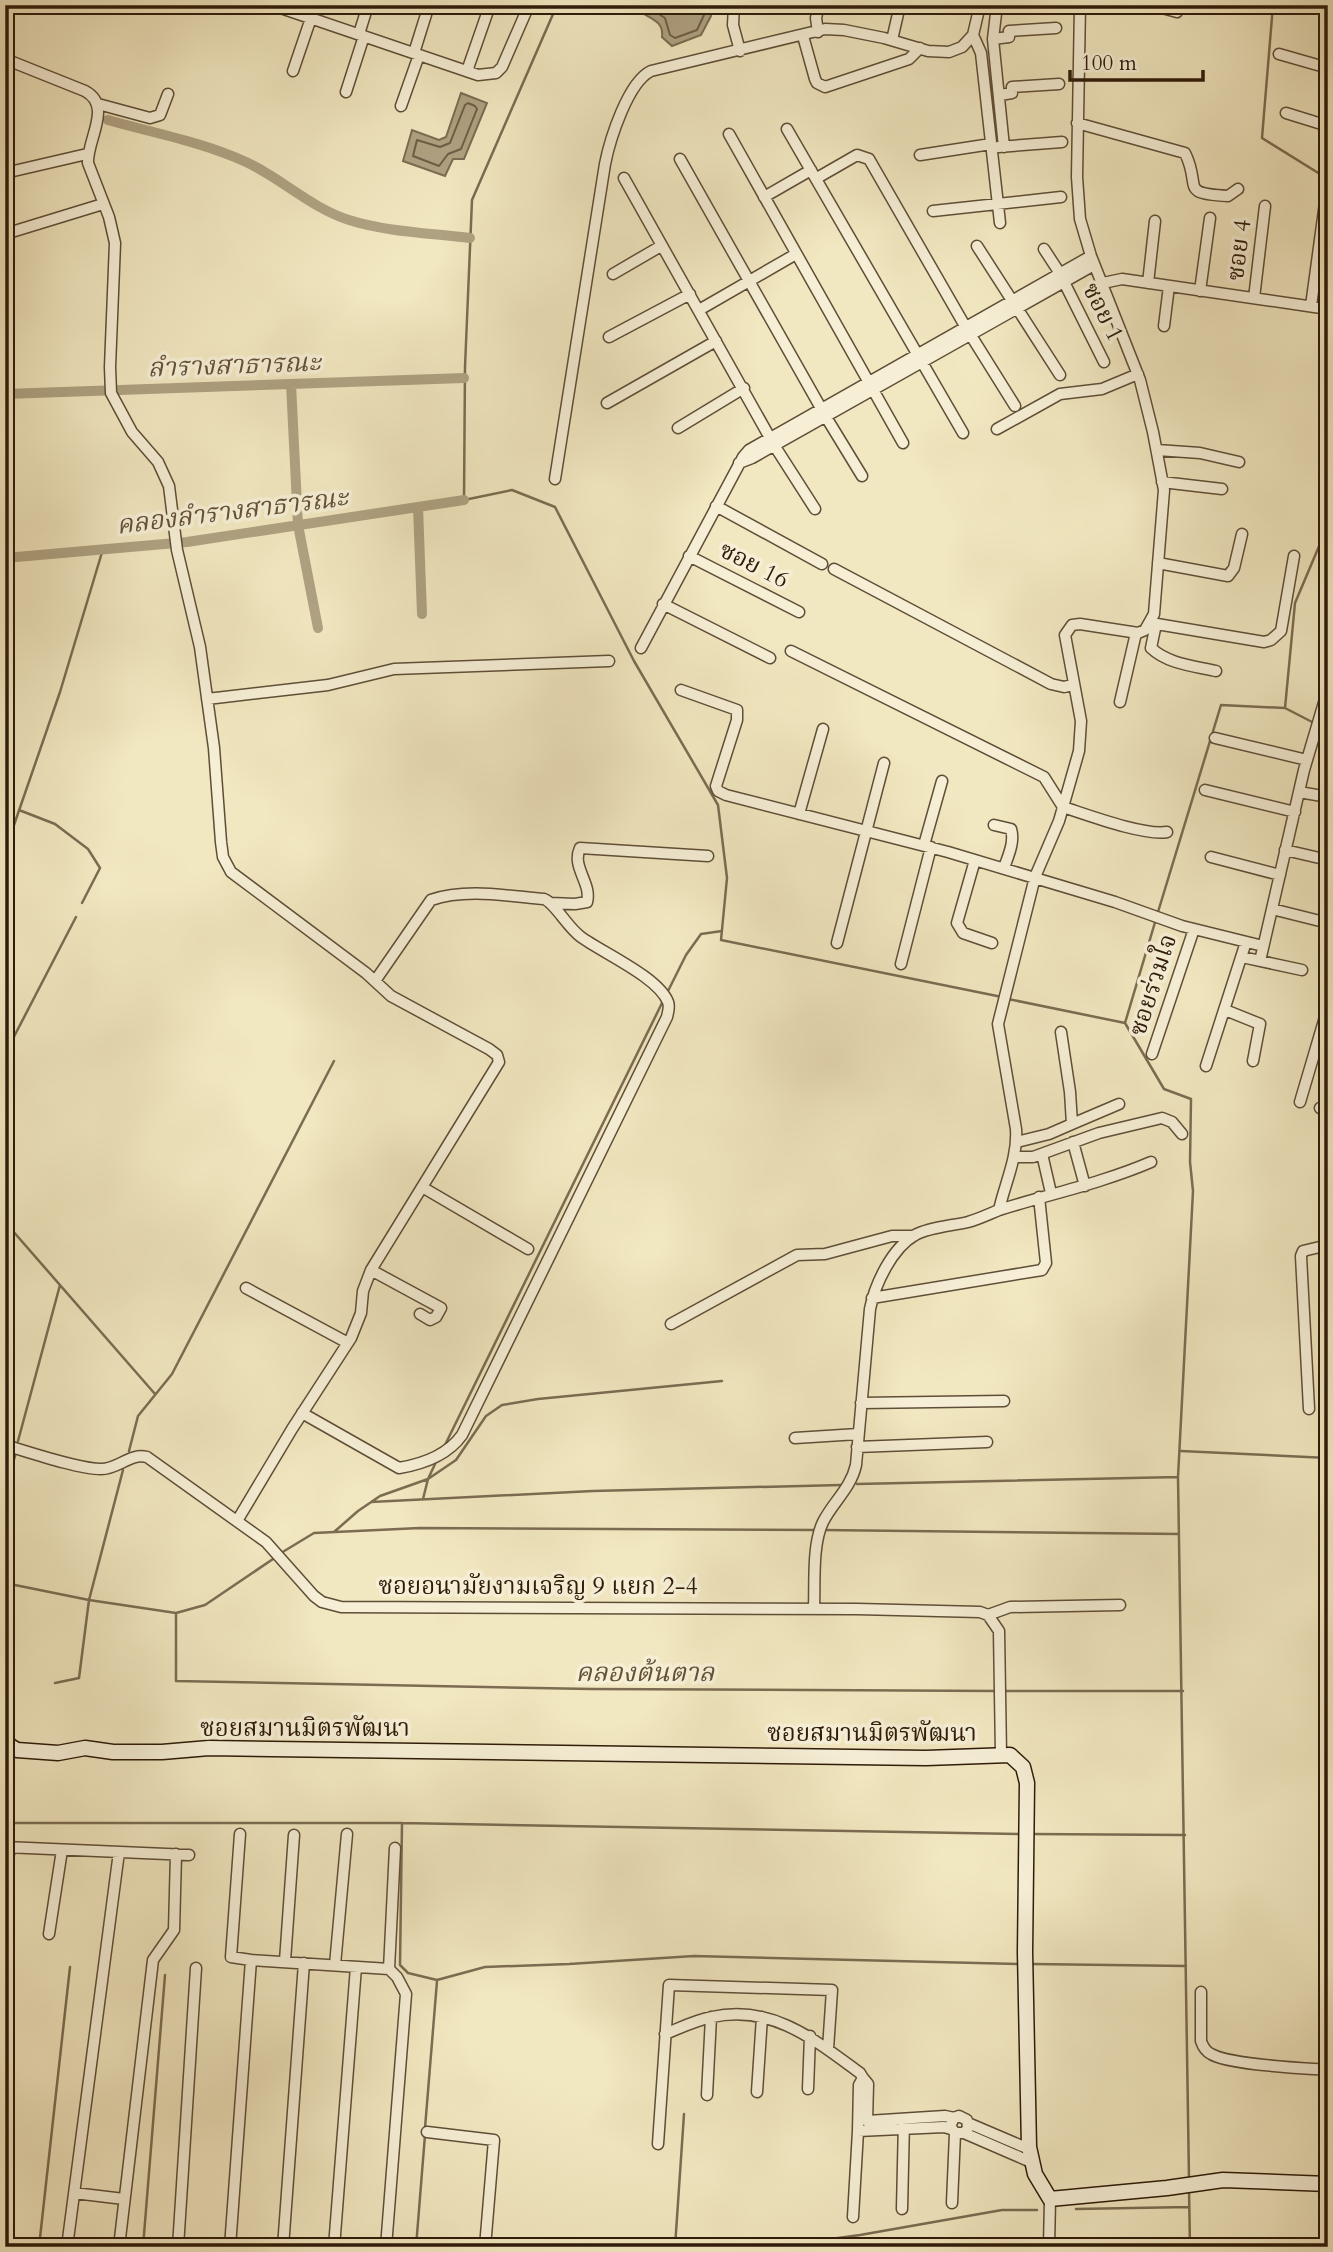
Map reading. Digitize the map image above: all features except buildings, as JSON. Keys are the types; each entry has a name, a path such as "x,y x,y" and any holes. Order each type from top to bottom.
{"street":[{"path":"272,5 308,13 361,35 478,75 496,73 502,67 529,5"},
{"path":"346,92 368,5"},
{"path":"401,106 429,5"},
{"path":"467,71 490,5"},
{"path":"734,5 733,25 740,51"},
{"path":"818,32 816,18 819,5"},
{"path":"892,40 900,5"},
{"path":"555,479 605,164 631,95 642,77 651,71 825,29 844,30 949,52 962,47 973,35 980,5"},
{"path":"997,5 993,39 1004,146"},
{"path":"1080,5 1078,205 1092,261 1138,374 1163,482 1151,648 1170,660 1216,671"},
{"path":"1151,5 1177,12"},
{"path":"1307,5 1328,11"},
{"path":"293,71 308,13"},
{"path":"993,39 1009,37 1006,21 994,22"},
{"path":"1009,31 1056,28"},
{"path":"973,35 981,53 1000,223"},
{"path":"803,36 815,79 825,88 909,59 920,48"},
{"path":"1279,54 1328,68"},
{"path":"5,59 92,94 98,104 98,116 87,154 91,175 113,229 115,243 111,388 132,432 158,462 169,486 177,550 200,647 214,748 221,842 227,865 238,877 391,996 489,1049 497,1055 499,1062 371,1270 363,1291 361,1313 348,1343 237,1521"},
{"path":"998,80 1010,79 1012,87 1012,93 1000,95"},
{"path":"1012,87 1059,84"},
{"path":"98,104 150,118 160,115 168,94"},
{"path":"1286,113 1328,126"},
{"path":"1077,123 1185,153 1195,188 1201,194 1228,196 1238,189"},
{"path":"787,130 963,433"},
{"path":"729,134 903,443"},
{"path":"920,155 991,146 1062,142"},
{"path":"5,173 87,154"},
{"path":"764,197 857,155 869,159 1015,407"},
{"path":"680,159 862,476"},
{"path":"624,178 772,441 815,509"},
{"path":"933,211 1061,197"},
{"path":"5,234 103,204"},
{"path":"1311,306 1325,204"},
{"name":"ซอย 4","path":"1254,298 1265,206"},
{"path":"1200,291 1210,218"},
{"path":"1148,283 1156,221"},
{"path":"613,274 662,246"},
{"path":"977,246 1059,375"},
{"name":"ซอย 1","path":"1044,249 1104,362"},
{"path":"699,310 796,254"},
{"path":"640,649 740,463 772,441 1092,261"},
{"path":"1103,283 1122,279 1328,309"},
{"path":"1164,326 1169,286"},
{"path":"609,337 690,294"},
{"path":"607,403 716,341"},
{"path":"996,429 1060,394 1102,389 1138,374"},
{"path":"678,428 744,388"},
{"path":"1157,450 1200,453 1239,462"},
{"path":"1163,482 1222,489"},
{"path":"716,506 822,564"},
{"path":"1158,563 1228,576 1234,568 1242,534"},
{"name":"ซอย 16","path":"689,556 799,612"},
{"path":"1153,623 1264,642 1271,640 1281,631 1294,556"},
{"path":"834,569 1051,684 1064,687 1073,685"},
{"path":"663,604 770,658"},
{"path":"999,1210 1017,1142 998,1024 1035,877 1063,807 1075,769 1081,737 1081,721 1065,635 1072,625 1136,633 1153,623"},
{"path":"1120,702 1136,633"},
{"path":"791,651 1044,777 1063,807 1107,821 1158,833 1167,832"},
{"path":"207,699 328,685 394,669 609,661"},
{"path":"681,690 737,710 716,786 718,791 726,795 927,846 1115,902 1164,921 1263,946"},
{"path":"1260,961 1307,760 1327,695"},
{"path":"799,814 823,729"},
{"path":"1215,738 1307,760"},
{"path":"837,943 884,763"},
{"path":"901,964 942,781"},
{"path":"1205,790 1295,812"},
{"path":"1299,792 1328,797"},
{"path":"994,825 1010,829 1012,833 1013,839 1004,868"},
{"path":"551,903 587,902 589,895 577,860 580,848 708,856"},
{"path":"1285,850 1328,860"},
{"path":"1211,857 1280,875"},
{"path":"975,860 957,923 963,933 992,943"},
{"path":"302,1413 398,1468 426,1461 453,1448 462,1435 601,1154 670,1007 663,993 581,937 563,921 551,903 544,899 464,894 444,895 431,900 375,981"},
{"path":"1272,909 1328,923"},
{"name":"ซอยร่วมใจ","path":"1153,1054 1194,929"},
{"path":"1206,1066 1247,942"},
{"path":"1242,957 1302,970"},
{"path":"1300,1102 1328,1007"},
{"path":"1225,1010 1260,1024 1253,1061"},
{"path":"1060,1032 1070,1092 1072,1124"},
{"path":"1017,1142 1049,1134 1119,1104"},
{"path":"1014,1157 1033,1157 1073,1142 1162,1118 1172,1122 1182,1134"},
{"path":"1073,1142 1086,1186"},
{"path":"872,1298 1042,1270 1046,1263 1042,1154"},
{"path":"814,1609 820,1530 851,1481 872,1298 904,1242 924,1231 971,1221 1045,1195 1086,1186 1151,1162"},
{"path":"422,1187 528,1249"},
{"path":"671,1324 797,1255 825,1254 892,1236 914,1236"},
{"path":"1309,1409 1301,1256 1308,1248 1328,1245"},
{"path":"371,1270 441,1308 436,1317 430,1320 420,1314"},
{"path":"5,1285 5,1296"},
{"path":"246,1287 348,1343"},
{"path":"861,1403 1004,1401"},
{"path":"794,1438 858,1434"},
{"path":"857,1447 986,1442"},
{"name":"ซอยอนามัยงามเจริญ 9 แยก 2-4","path":"5,1446 98,1469 117,1466 131,1457 147,1457 237,1521 279,1555 314,1596 322,1602 341,1606 814,1609 979,1612 988,1615 1010,1607 1121,1605"},
{"path":"988,1615 999,1631 1000,1755"},
{"name":"ซอยสมานมิตรพัฒนา","path":"5,1740 17,1750 58,1753 85,1748 130,1752 222,1748 865,1758 1010,1755 1023,1767 1027,1783 1025,1952 1030,2155 1035,2174 1050,2199"},
{"path":"335,1965 347,1833"},
{"path":"240,1834 231,1957 389,1969"},
{"path":"285,1961 294,1835"},
{"path":"5,1874 7,1847 189,1855"},
{"path":"386,2247 406,1994 389,1969 395,1848"},
{"path":"49,1934 62,1850"},
{"path":"67,2247 119,1852"},
{"path":"119,2247 153,1960 174,1930 176,1854"},
{"path":"230,2247 251,1960"},
{"path":"282,2247 304,1963"},
{"path":"334,2247 356,1967"},
{"path":"196,1968 178,2246 198,2247"},
{"path":"658,2144 669,1985 832,1990 828,2049"},
{"path":"1201,1992 1201,2041 1209,2054 1250,2062 1328,2070"},
{"path":"666,2034 711,2017 743,2014 762,2017 789,2025 810,2036 860,2073 863,2078 859,2085 861,2124 853,2217"},
{"path":"707,2095 711,2017"},
{"path":"757,2092 762,2017"},
{"path":"808,2089 810,2036"},
{"path":"861,2124 958,2127 1030,2155"},
{"path":"902,2209 904,2124"},
{"path":"952,2203 958,2127"},
{"path":"427,2132 494,2140 485,2247"},
{"path":"1049,2247 1050,2199 1239,2179 1328,2183"},
{"path":"74,2193 124,2199"}],"water":[{"path":"640,5 710,5 711,16 701,35 672,46 662,37 659,24 639,11"},
{"path":"461,93 487,103 464,159 453,159 445,176 403,161 412,130 439,140 446,137"}],"waterway":[{"path":"557,5 472,200 465,367 464,500 512,490 555,507 634,661 718,805 727,878 721,940 1002,997"},
{"path":"1273,5 1262,138 1328,179"},
{"path":"108,120 230,155 259,169 322,208 349,220 393,230 470,238"},
{"name":"ลำรางสาธารณะ","path":"5,394 464,378"},
{"path":"291,384 298,525 318,628"},
{"name":"คลองลำรางสาธารณะ","path":"5,558 187,542 464,500"},
{"path":"418,507 422,614"},
{"path":"1285,708 1295,603 1328,525"},
{"path":"5,851 60,692 103,549"},
{"path":"1158,912 1221,705 1285,708 1316,724"},
{"path":"19,810 55,824 88,849 100,868 82,903"},
{"path":"5,1054 76,917"},
{"name":"คลองต้นตาล","path":"1156,919 1125,1023 1164,1089 1191,1099 1190,1162 1193,1191 1178,1477 1189,2179"},
{"path":"666,995 686,955 701,934 722,931"},
{"path":"1008,999 1125,1023"},
{"path":"444,1447 663,1001"},
{"path":"129,1451 138,1416 172,1374 334,1061"},
{"path":"5,1222 155,1394"},
{"path":"18,1441 60,1285"},
{"path":"334,1532 380,1496 428,1479 456,1460 486,1416 502,1405 722,1381"},
{"path":"1181,1451 1328,1458"},
{"path":"5,1491 15,1456"},
{"path":"423,1499 436,1462"},
{"path":"55,1683 79,1678 89,1600 123,1470"},
{"path":"857,1484 1178,1477"},
{"path":"371,1502 593,1491 841,1485"},
{"name":"คลองต้นตาล","path":"281,1553 314,1533 420,1528 815,1530"},
{"name":"คลองต้นตาล","path":"822,1530 1179,1534"},
{"name":"คลองต้นตาล","path":"176,1613 205,1605 276,1557"},
{"name":"คลองต้นตาล","path":"5,1583 89,1600 176,1613 176,1681 592,1689 998,1691"},
{"name":"คลองต้นตาล","path":"1004,1691 1183,1691"},
{"path":"5,1823 402,1823 1020,1834"},
{"path":"402,1823 400,1965 408,1973 437,1980 485,1967 694,1956 1022,1964"},
{"path":"1030,1834 1185,1835"},
{"path":"1032,1964 1186,1966"},
{"path":"39,2247 70,1967"},
{"path":"143,2247 165,1975"},
{"path":"425,2128 437,1981"},
{"path":"675,2247 684,2114"},
{"path":"416,2247 425,2135"},
{"path":"1189,2189 1190,2247"},
{"path":"1076,2209 1189,2207"},
{"path":"772,2247 860,2235 1002,2210 1037,2210"}]}
